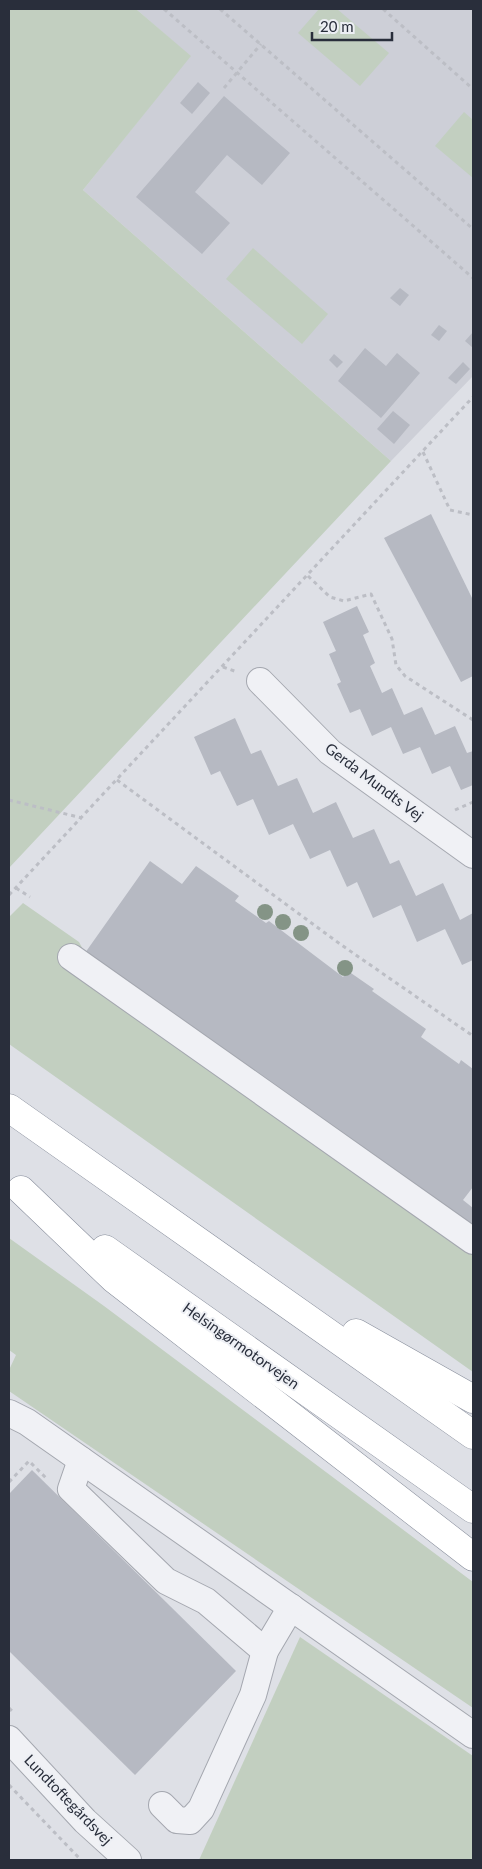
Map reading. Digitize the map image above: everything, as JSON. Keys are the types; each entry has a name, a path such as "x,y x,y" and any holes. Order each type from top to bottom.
{"highway":[{"path":"9,1108 473,1435"},
{"path":"15,1186 114,1279 473,1557"},
{"name":"Helsingørmotorvejen","path":"15,1186 473,1509"},
{"path":"224,1259 473,1399"}],"street":[{"name":"Gerda Mundts Vej","path":"260,681 330,752 473,855"},
{"path":"71,957 473,1240"},
{"path":"10,1415 27,1422 473,1735"},
{"path":"81,1460 71,1489 166,1581 206,1601 265,1652"},
{"path":"162,1805 177,1820 190,1821 201,1809 253,1695 265,1652 291,1607"},
{"name":"Lundtoftegårdsvej","path":"9,1739 85,1820 128,1860"}],"path":[{"path":"164,9 473,278"},
{"path":"220,9 473,229"},
{"path":"383,9 473,89"},
{"path":"224,88 261,44"},
{"path":"9,895 473,397"},
{"path":"423,452 450,510 473,515"},
{"path":"308,576 330,597 344,601 371,594 392,639 395,649 394,656 400,670 405,676 473,720"},
{"path":"117,780 332,938 473,1036"},
{"path":"9,800 82,818"},
{"path":"16,888 30,897"},
{"path":"9,1482 29,1462 53,1486 71,1489"},
{"path":"9,1785 81,1860"}],"shaded area":[{"path":"136,9 473,9 473,376 391,461 83,190 190,56"}],"green space":[{"path":"9,9 136,9 191,56 83,190 391,461 9,868"},
{"path":"319,9 337,9 389,53 360,86 298,33"},
{"path":"464,112 473,120 473,178 435,146"},
{"path":"253,248 328,314 302,344 226,279"},
{"path":"23,903 79,942 85,953 473,1226 473,1372 9,1044 9,917"},
{"path":"9,1238 104,1306 473,1582 473,1708 9,1391 9,1370 16,1355 9,1350"},
{"path":"300,1637 473,1756 473,1860 199,1860"}],"building":[{"path":"198,82 210,93 192,114 180,103"},
{"path":"224,96 290,153 262,185 227,155 195,192 230,223 202,254 136,197"},
{"path":"400,288 409,295 400,306 390,298"},
{"path":"439,325 447,331 439,341 431,335"},
{"path":"473,332 473,348 465,341"},
{"path":"365,348 386,366 397,353 420,373 381,418 338,381"},
{"path":"334,354 343,362 337,368 329,360"},
{"path":"463,362 470,369 456,384 448,378"},
{"path":"393,411 410,425 394,444 377,429"},
{"path":"431,514 473,600 473,676 461,682 384,538"},
{"path":"357,606 369,632 363,635 375,663 370,666 382,693 392,688 404,715 422,707 435,735 455,726 467,753 473,751 473,785 461,790 450,766 432,774 420,747 403,754 391,727 372,736 360,709 350,713 337,684 341,682 329,654 336,651 323,622"},
{"path":"235,718 251,754 261,750 278,786 297,778 313,813 336,802 353,838 374,829 390,864 399,860 416,896 443,883 460,920 473,913 473,960 462,965 445,929 417,942 401,905 373,918 357,882 347,887 330,850 310,859 293,824 269,835 253,799 237,806 220,771 211,775 194,737"},
{"path":"150,861 182,884 196,866 239,896 235,901 266,923 269,921 343,977 348,971 374,989 372,991 426,1029 421,1037 459,1064 461,1060 473,1069 473,1187 463,1200 473,1208 473,1226 85,953"},
{"path":"32,1470 236,1671 135,1775 9,1651 9,1494"}]}
